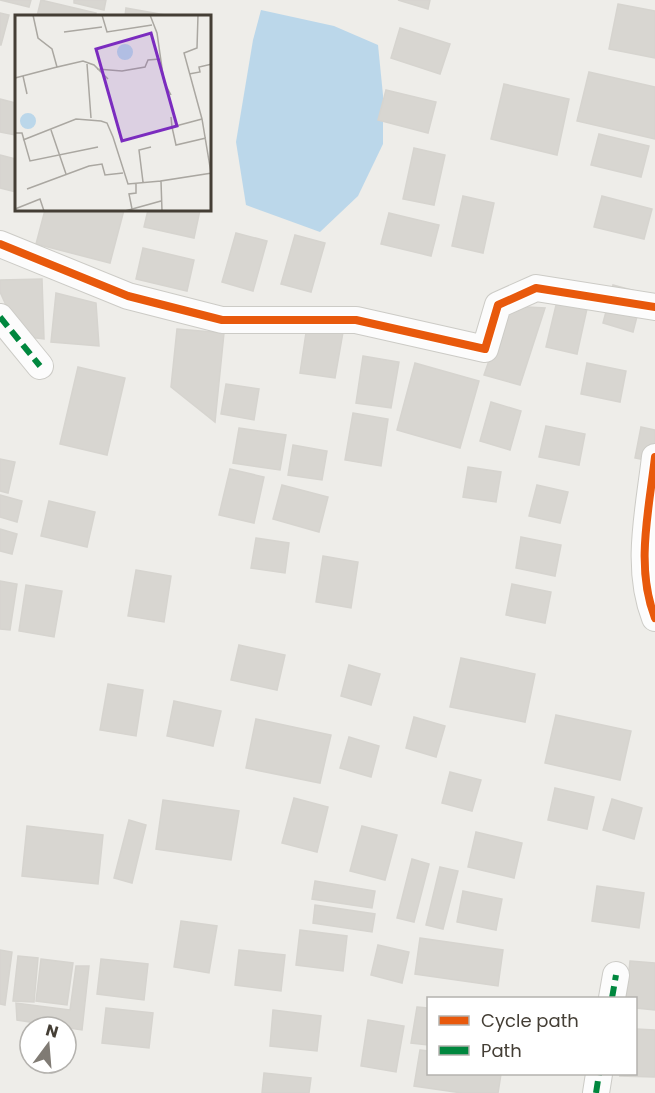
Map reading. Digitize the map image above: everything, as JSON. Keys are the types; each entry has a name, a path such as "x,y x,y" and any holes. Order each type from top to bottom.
{"street":[{"path":"0,244 128,296 222,320 356,320 485,349 498,305 536,288 655,307"},
{"path":"0,317 40,366"},
{"path":"655,457 644,575 647,599 655,618"},
{"path":"596,1093 600,1075"}],"water":[{"path":"261,10 334,26 378,45 383,95 383,144 358,196 320,232 246,205 236,142 253,40"}],"building":[{"path":"0,0 31,0 29,7"},
{"path":"41,0 96,13 95,15 37,15"},
{"path":"74,0 106,0 104,10 74,3"},
{"path":"398,0 430,0 428,9"},
{"path":"618,4 655,11 655,58 609,49"},
{"path":"126,8 165,15 125,15"},
{"path":"0,13 9,15 1,45 0,45"},
{"path":"400,28 450,44 440,74 391,58"},
{"path":"589,72 655,87 655,139 577,121"},
{"path":"504,84 569,99 557,155 491,139"},
{"path":"386,90 436,102 428,133 378,120"},
{"path":"0,99 15,103 15,135 0,132"},
{"path":"599,134 649,146 641,177 591,165"},
{"path":"414,148 445,155 434,205 403,199"},
{"path":"0,155 15,159 15,192 0,188"},
{"path":"463,196 494,203 483,253 452,246"},
{"path":"602,196 652,209 644,239 594,227"},
{"path":"44,212 123,212 110,263 36,244"},
{"path":"148,212 200,212 194,238 144,227"},
{"path":"389,213 439,225 431,256 381,244"},
{"path":"236,233 267,241 253,291 222,282"},
{"path":"295,235 325,243 311,292 281,284"},
{"path":"143,248 194,260 187,291 136,279"},
{"path":"42,279 44,339 20,336 0,292 0,280"},
{"path":"613,285 643,293 633,332 603,323"},
{"path":"56,293 96,303 99,346 51,342"},
{"path":"558,297 588,304 577,354 546,347"},
{"path":"508,306 545,308 520,385 484,375"},
{"path":"307,326 343,332 335,378 300,373"},
{"path":"177,329 224,333 215,422 171,387"},
{"path":"363,356 399,362 391,408 356,403"},
{"path":"415,363 479,381 460,448 397,430"},
{"path":"587,363 626,371 620,402 581,394"},
{"path":"78,367 125,378 107,455 60,444"},
{"path":"226,384 259,389 254,420 221,414"},
{"path":"491,402 521,411 510,450 480,441"},
{"path":"353,413 388,419 381,466 345,460"},
{"path":"546,426 585,434 579,465 539,457"},
{"path":"641,427 655,430 655,462 635,458"},
{"path":"239,428 286,435 280,470 233,463"},
{"path":"293,445 327,451 322,480 288,475"},
{"path":"0,459 15,462 8,493 0,491"},
{"path":"468,467 501,472 496,502 463,497"},
{"path":"230,469 264,477 254,523 219,515"},
{"path":"282,485 328,497 319,532 273,519"},
{"path":"537,485 568,492 560,523 529,516"},
{"path":"0,495 22,501 17,522 0,517"},
{"path":"49,501 95,512 87,547 41,536"},
{"path":"0,529 17,534 12,554 0,551"},
{"path":"521,537 561,545 555,576 516,568"},
{"path":"256,538 289,543 285,573 251,568"},
{"path":"323,556 358,562 351,608 316,602"},
{"path":"136,570 171,576 164,622 128,616"},
{"path":"0,581 17,584 10,630 0,629"},
{"path":"512,584 551,592 545,623 506,615"},
{"path":"26,585 62,591 54,637 19,631"},
{"path":"239,645 285,655 277,690 231,680"},
{"path":"461,658 535,674 525,722 450,707"},
{"path":"349,665 380,674 371,705 341,696"},
{"path":"108,684 143,690 136,736 100,730"},
{"path":"174,701 221,711 213,746 167,736"},
{"path":"556,715 631,731 620,780 545,763"},
{"path":"414,717 445,726 436,757 406,748"},
{"path":"256,719 331,735 320,783 246,768"},
{"path":"349,737 379,746 371,777 340,768"},
{"path":"450,772 481,780 472,811 442,803"},
{"path":"555,788 594,797 587,829 548,820"},
{"path":"294,798 328,807 317,852 282,843"},
{"path":"612,799 642,808 634,839 603,830"},
{"path":"163,800 239,811 231,860 156,849"},
{"path":"129,820 146,825 132,883 114,878"},
{"path":"27,826 103,835 98,884 22,876"},
{"path":"362,826 397,835 385,880 350,871"},
{"path":"476,832 522,843 514,878 468,867"},
{"path":"412,859 429,864 414,922 397,918"},
{"path":"440,867 458,871 443,929 426,925"},
{"path":"315,881 375,891 372,908 312,899"},
{"path":"597,886 644,893 639,928 592,921"},
{"path":"463,891 502,899 496,930 457,922"},
{"path":"315,905 375,914 372,932 313,923"},
{"path":"181,921 217,926 209,973 174,967"},
{"path":"300,930 347,936 343,971 296,965"},
{"path":"420,938 503,950 498,986 415,974"},
{"path":"378,945 409,952 402,983 371,975"},
{"path":"0,950 12,952 5,1005 0,1004"},
{"path":"239,950 285,955 281,991 235,985"},
{"path":"18,956 38,958 34,1002 13,1001"},
{"path":"41,959 73,963 67,1005 36,1001"},
{"path":"101,959 148,964 144,1000 97,994"},
{"path":"630,961 655,963 655,1010 637,1008 637,997 626,997"},
{"path":"76,966 89,966 82,1030 78,1029 78,1015 18,1015 17,1020 16,1003 70,1010"},
{"path":"417,1007 427,1008 427,1045 411,1043"},
{"path":"106,1008 153,1013 149,1048 102,1043"},
{"path":"273,1010 321,1016 317,1051 270,1046"},
{"path":"368,1020 404,1026 396,1072 361,1066"},
{"path":"637,1029 655,1030 655,1077 619,1076 637,1075"},
{"path":"420,1050 427,1051 427,1075 501,1075 498,1093 462,1093 414,1086"},
{"path":"264,1073 311,1078 309,1093 262,1093"}],"marked path":[{"path":"0,317 40,366"},
{"path":"612,997 616,975"},
{"path":"596,1093 599,1075"}],"cycle path":[{"path":"0,244 128,296 222,320 356,320 485,349 498,305 536,288 655,307"},
{"path":"655,457 645,538 646,579 655,618"}]}
